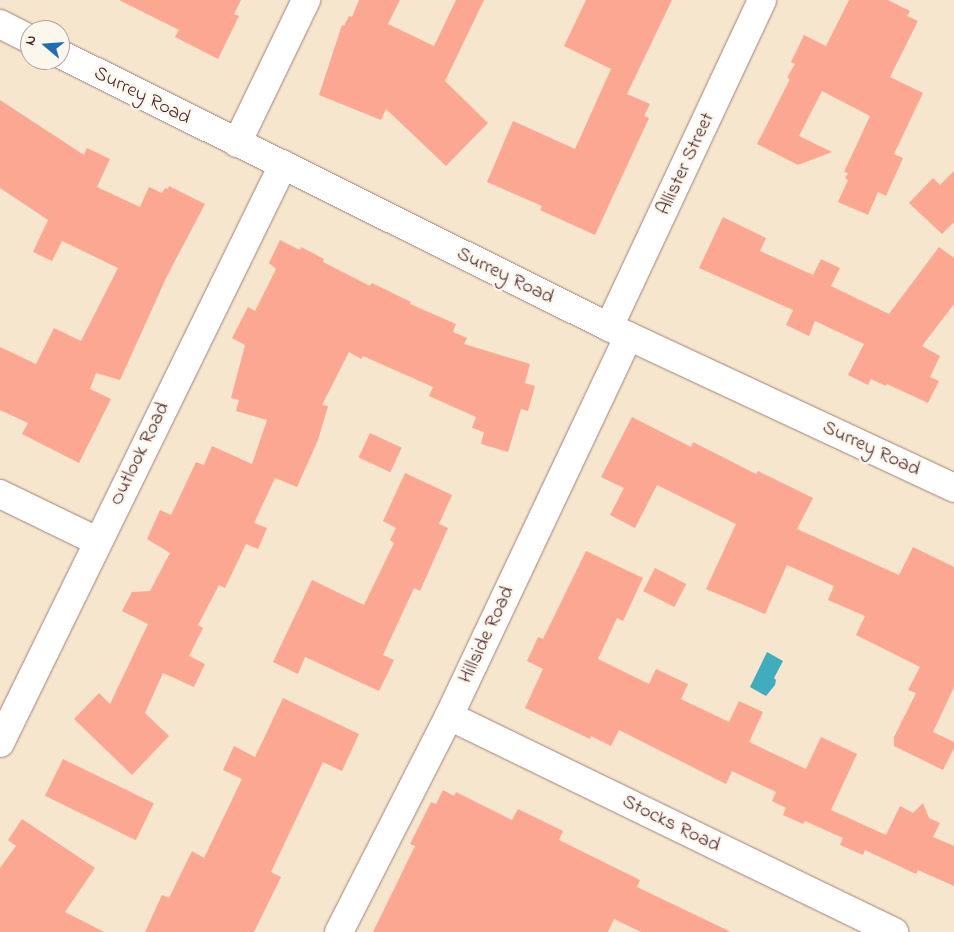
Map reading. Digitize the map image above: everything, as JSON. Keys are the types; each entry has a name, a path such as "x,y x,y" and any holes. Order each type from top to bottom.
{"street":[{"path":"237,143 306,0"},
{"name":"Allister Street","path":"619,332 762,0"},
{"path":"0,24 20,34"},
{"name":"Surrey Road","path":"70,59 619,332 954,487"},
{"name":"Outlook Road","path":"0,743 97,541 283,166"},
{"name":"Hillside Road","path":"339,932 449,716 619,332"},
{"path":"0,494 97,541"},
{"name":"Stocks Road","path":"449,716 894,932"}],"water":[{"path":"767,652 783,661 774,678 776,680 775,685 766,696 750,687"}],"building":[{"path":"119,0 241,0 234,14 239,16 218,59 175,37 179,30"},
{"path":"359,0 400,0 388,24 434,46 456,0 484,0 445,81 488,123 446,166 386,109 381,120 319,95 342,25 344,26 349,16 352,17"},
{"path":"586,0 672,0 627,94 650,104 644,116 649,118 595,235 540,210 542,206 487,182 513,121 575,149 611,69 564,46"},
{"path":"849,0 888,0 910,11 907,16 918,21 890,77 923,93 894,154 903,158 886,196 878,192 868,215 838,202 848,180 845,178 848,173 844,172 870,116 822,91 799,136 832,152 798,165 757,144 790,79 787,78 795,64 791,62 804,35 826,46"},
{"path":"0,100 84,155 87,148 110,159 97,187 140,207 149,187 162,193 169,186 205,204 167,276 120,380 96,373 90,389 111,399 79,463 22,434 28,423 0,410 0,347 36,364 54,328 81,341 118,268 62,241 52,261 33,252 48,220 0,188"},
{"path":"954,171 954,222 942,234 909,203 933,178 940,185"},
{"path":"723,217 766,238 760,251 813,275 821,259 840,268 831,286 889,314 939,247 954,258 954,304 922,346 940,356 930,377 939,381 928,403 887,384 886,386 871,379 868,385 848,375 864,344 815,321 809,336 786,325 793,310 699,268"},
{"path":"280,240 300,250 301,247 324,259 323,262 370,286 372,283 411,302 410,304 456,324 453,332 467,338 464,344 530,364 525,383 535,386 528,411 521,409 508,452 481,444 484,432 472,428 476,417 429,396 433,387 363,356 361,359 349,352 322,405 328,406 318,440 297,487 275,478 254,523 267,528 258,549 246,544 225,588 219,585 198,625 203,628 189,656 205,664 194,687 163,673 145,713 169,736 132,775 74,719 99,693 110,704 148,624 122,611 132,592 150,591 170,553 147,539 160,510 171,515 196,462 204,465 212,446 252,464 267,420 236,411 239,400 231,398 245,345 232,338 248,307 255,311 276,269 269,263"},
{"path":"632,417 691,447 693,442 756,474 758,471 813,498 797,529 899,575 913,547 954,567 954,687 933,732 954,742 954,748 943,770 894,746 894,737 916,693 908,690 920,667 856,635 865,616 828,600 834,586 787,565 765,614 706,589 736,524 657,485 635,528 610,515 624,488 601,477"},
{"path":"370,433 402,448 390,472 359,457"},
{"path":"405,473 452,495 439,524 448,528 420,591 414,588 383,655 394,660 379,691 305,657 298,674 273,662 312,580 364,605 394,543 390,540 396,528 383,521"},
{"path":"586,551 643,578 623,621 617,618 598,659 649,684 656,669 688,684 681,699 729,722 739,701 763,712 749,742 806,769 821,737 857,754 831,810 886,835 900,806 913,813 923,803 929,818 940,823 933,837 954,846 954,886 918,870 916,874 865,850 863,855 840,845 843,838 805,821 803,824 783,815 786,808 772,801 776,792 732,771 726,784 619,730 611,746 591,736 590,739 525,708 543,669 527,661 538,637 543,639"},
{"path":"655,568 686,584 674,607 643,591"},
{"path":"283,698 359,734 342,771 323,762 271,872 281,877 254,932 145,932 162,895 169,898 192,851 204,858 242,779 223,770 234,746 255,757"},
{"path":"63,759 154,803 136,840 45,796"},
{"path":"443,790 454,796 456,792 512,820 518,809 563,831 559,840 640,880 637,887 731,932 641,932 614,919 608,932 373,932 415,846 410,844 431,802 436,804"},
{"path":"22,819 95,868 65,912 104,932 0,932 0,868 16,846 8,840"}]}
